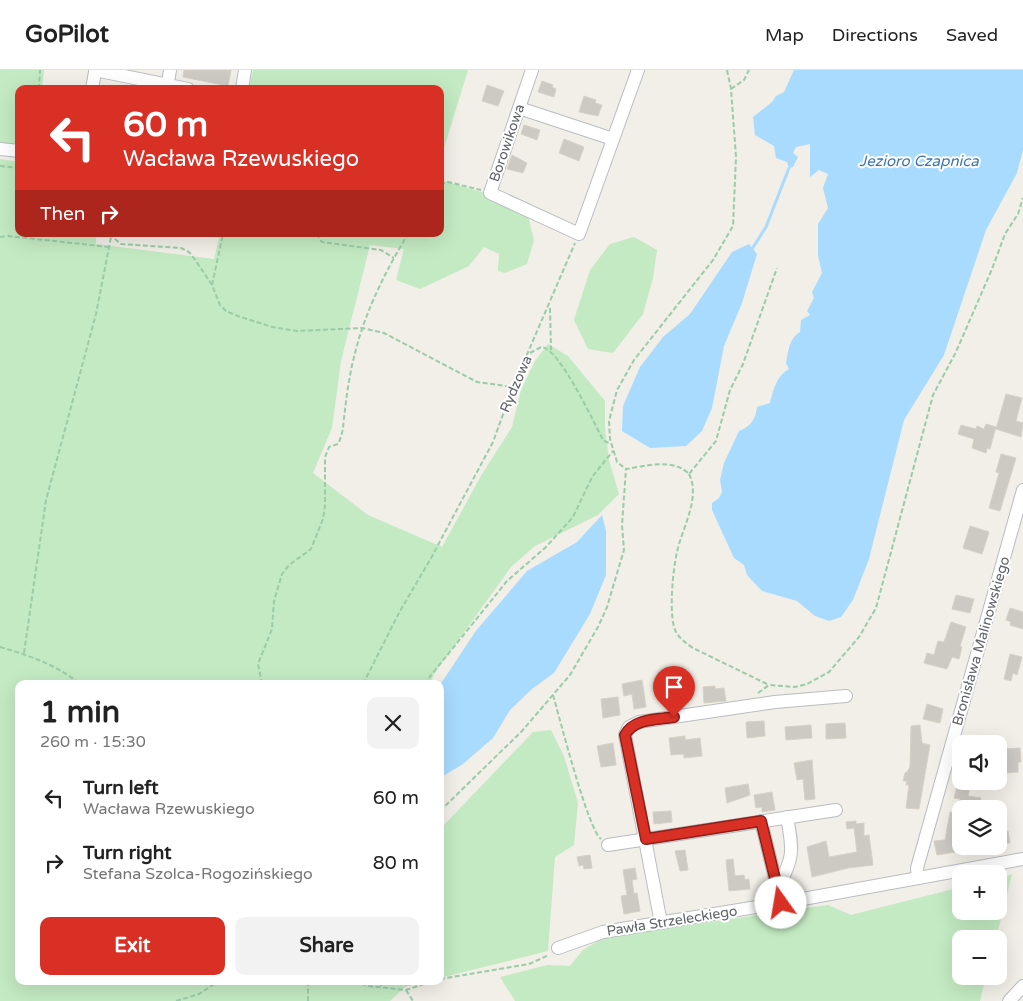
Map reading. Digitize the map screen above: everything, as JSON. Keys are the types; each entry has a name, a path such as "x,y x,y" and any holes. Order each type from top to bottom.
{"street":[{"path":"167,85 170,70"},
{"path":"243,85 245,70"},
{"name":"Borowikowa","path":"532,70 490,193 579,234"},
{"path":"579,234 608,137 638,70"},
{"path":"93,85 95,71 158,85"},
{"path":"519,108 608,137"},
{"path":"0,149 15,151"},
{"name":"Bronisława Malinowskiego","path":"918,878 917,868 1023,490"},
{"path":"661,923 625,735 629,727 639,722 744,706 846,696"},
{"path":"608,845 836,810"},
{"path":"778,889 792,860 792,844 787,817"},
{"path":"761,821 781,903"},
{"name":"Pawła Strzeleckiego","path":"558,948 603,932 781,903 1023,859"},
{"path":"1009,1001 1023,986"}],"path":[{"path":"39,85 40,70"},
{"path":"727,70 731,89 736,157 733,226 713,260 634,360 617,390 609,420 613,451 617,462 626,469 664,465 680,467 689,474 692,481 692,497 676,553 672,617 675,631 682,640 693,648 769,684 795,687 807,684 829,672 859,637 876,608 933,395 956,352 1005,234 1018,214 1023,198"},
{"path":"731,89 744,80 750,70"},
{"path":"0,166 15,168"},
{"path":"444,183 466,184 490,193"},
{"name":"Rydzowa","path":"365,680 400,611 494,442 513,387 579,234"},
{"path":"0,237 15,237"},
{"path":"16,237 109,248"},
{"path":"24,653 46,500 96,314 111,237 121,244 181,248 189,252 212,285 216,299 226,311 272,326 297,331 362,328 384,333 477,382 513,387"},
{"path":"212,285 221,237"},
{"path":"318,237 322,242 381,250 394,258"},
{"path":"261,680 258,664 272,629 274,601 282,574 289,565 311,549 323,519 325,506 325,457 329,448 338,444 344,432 345,412 355,353 362,328 394,258 406,237"},
{"path":"689,474 716,441 730,390 743,364 777,268"},
{"path":"549,306 551,350"},
{"path":"528,356 542,346 551,350 567,373 603,440 611,444"},
{"path":"427,680 507,582 546,547 573,517 592,477 613,451"},
{"path":"444,806 522,732 570,675 598,627 614,585 624,550 622,525 626,469"},
{"path":"0,647 24,653 68,674 75,680"},
{"path":"744,706 769,684"},
{"path":"553,695 588,816 596,836 608,845"},
{"path":"444,979 528,964 545,958 558,948"},
{"path":"176,1001 198,994 213,985"},
{"path":"308,985 308,1001"},
{"path":"372,985 406,990 421,985"},
{"path":"406,990 413,1001"}],"green space":[{"path":"0,70 44,70 42,85 15,85 15,145 0,143"},
{"path":"253,70 468,70 444,148 444,85 250,85"},
{"path":"0,159 15,161 15,237 96,237 96,244 214,259 219,237 444,237 444,181 492,195 527,212 534,240 527,264 505,273 498,271 499,254 484,247 469,266 420,289 396,280 404,249 370,245 341,361 332,428 313,473 368,515 442,547 482,474 512,427 521,390 535,361 548,344 568,356 605,401 605,428 609,460 619,494 598,515 535,546 511,567 432,680 15,680 15,985 412,985 405,987 390,1001 0,1001"},
{"path":"634,237 657,250 653,278 643,314 613,353 588,349 574,320 590,270 610,244"},
{"path":"551,730 564,756 578,803 574,845 555,857 548,951 444,977 444,825 533,732"},
{"path":"1012,874 1007,894 1007,876"},
{"path":"952,889 952,920 1001,920 998,930 952,930 952,985 984,985 980,1001 515,1001 500,977 547,965 570,966 583,950 605,937 828,905 851,915"}],"water":[{"name":"Jezioro Czapnica","path":"794,70 1023,70 1023,150 1017,173 986,230 944,355 904,420 869,559 853,600 841,617 829,621 815,616 797,601 762,591 747,575 744,565 734,558 712,510 712,503 719,498 722,492 720,480 724,463 739,431 752,422 757,407 770,403 774,388 781,375 789,369 786,363 790,346 793,338 800,332 801,320 810,315 807,311 814,298 812,292 822,273 818,256 818,224 828,208 823,188 828,174 819,170 810,177 810,144 796,147 793,153 798,157 793,167 789,168 787,162 776,158 774,146 755,135 753,117 772,102 776,96 784,92"},
{"path":"749,244 757,254 742,303 724,346 712,408 702,431 686,446 650,448 622,431 623,406 640,367 663,337 690,314 732,252"},
{"path":"602,515 606,531 606,575 590,614 554,673 532,689 510,710 493,738 463,764 444,776 443,680 475,632 527,571 577,542"}],"building":[{"path":"184,70 231,70 228,85 183,77"},
{"path":"542,81 553,85 552,87 556,89 554,97 538,92"},
{"path":"487,85 504,91 498,106 482,101"},
{"path":"584,96 596,100 595,103 602,105 598,116 579,112"},
{"path":"524,125 540,130 537,140 521,134"},
{"path":"564,139 584,147 579,161 559,153"},
{"path":"512,155 527,163 523,173 507,169"},
{"path":"1006,394 1022,398 1016,421 1023,423 1021,437 996,429"},
{"path":"986,424 996,427 990,449 987,448 986,453 972,448 974,439 958,434 961,425 976,429 977,426 984,429"},
{"path":"1001,454 1016,458 1000,511 989,508 999,473 996,472"},
{"path":"970,526 989,532 982,554 963,548"},
{"path":"956,595 974,599 970,613 952,609"},
{"path":"1010,608 1023,612 1023,629 1010,625 1011,622 1006,620"},
{"path":"951,622 966,627 960,646 962,647 959,659 952,657 947,669 924,663 927,653 934,655 938,641 944,642"},
{"path":"1010,654 1022,657 1017,675 1013,673 1011,681 1004,679"},
{"path":"678,676 683,704 670,706 666,678"},
{"path":"642,680 646,707 634,709 632,694 624,696 622,684"},
{"path":"715,686 715,689 724,688 726,701 704,703 703,687"},
{"path":"618,697 620,715 603,718 601,699"},
{"path":"927,704 943,709 940,723 923,719"},
{"path":"764,721 765,736 747,738 746,722"},
{"path":"845,723 846,738 826,739 826,724"},
{"path":"811,725 812,738 786,740 785,727"},
{"path":"920,725 922,743 930,745 919,809 906,808 909,785 906,785 907,781 903,781 905,773 910,767 911,726"},
{"path":"685,736 685,740 700,738 702,756 684,758 684,754 671,755 669,738"},
{"path":"613,743 616,765 601,767 597,746"},
{"path":"1020,748 1021,762 1018,762 1018,772 1007,773 1007,749"},
{"path":"812,760 815,799 805,800 803,779 797,780 794,763"},
{"path":"748,784 750,795 727,803 725,788"},
{"path":"956,790 969,790 968,796 981,798 980,800 960,800 954,798"},
{"path":"772,792 775,810 762,812 762,807 756,808 754,795"},
{"path":"671,811 672,822 654,824 653,812"},
{"path":"950,812 952,813 952,852 937,855 934,841 945,840"},
{"path":"856,821 856,824 864,823 864,836 869,835 873,865 848,868 812,877 807,847 826,841 829,857 857,852 854,828 847,829 846,822"},
{"path":"1007,831 1010,843 1007,844"},
{"path":"685,850 688,870 680,871 675,851"},
{"path":"590,855 592,868 584,869 583,865 579,866 577,857"},
{"path":"733,859 735,876 744,875 745,880 749,879 750,889 729,891 726,860"},
{"path":"635,868 637,879 632,880 634,894 637,893 640,911 624,914 621,896 627,895 623,870"}],"waterway":[{"path":"752,249 766,227 789,168"}],"route":[{"path":"674,717 639,722 629,727 625,735 646,839 761,821 765,844 771,860 781,903"}]}
